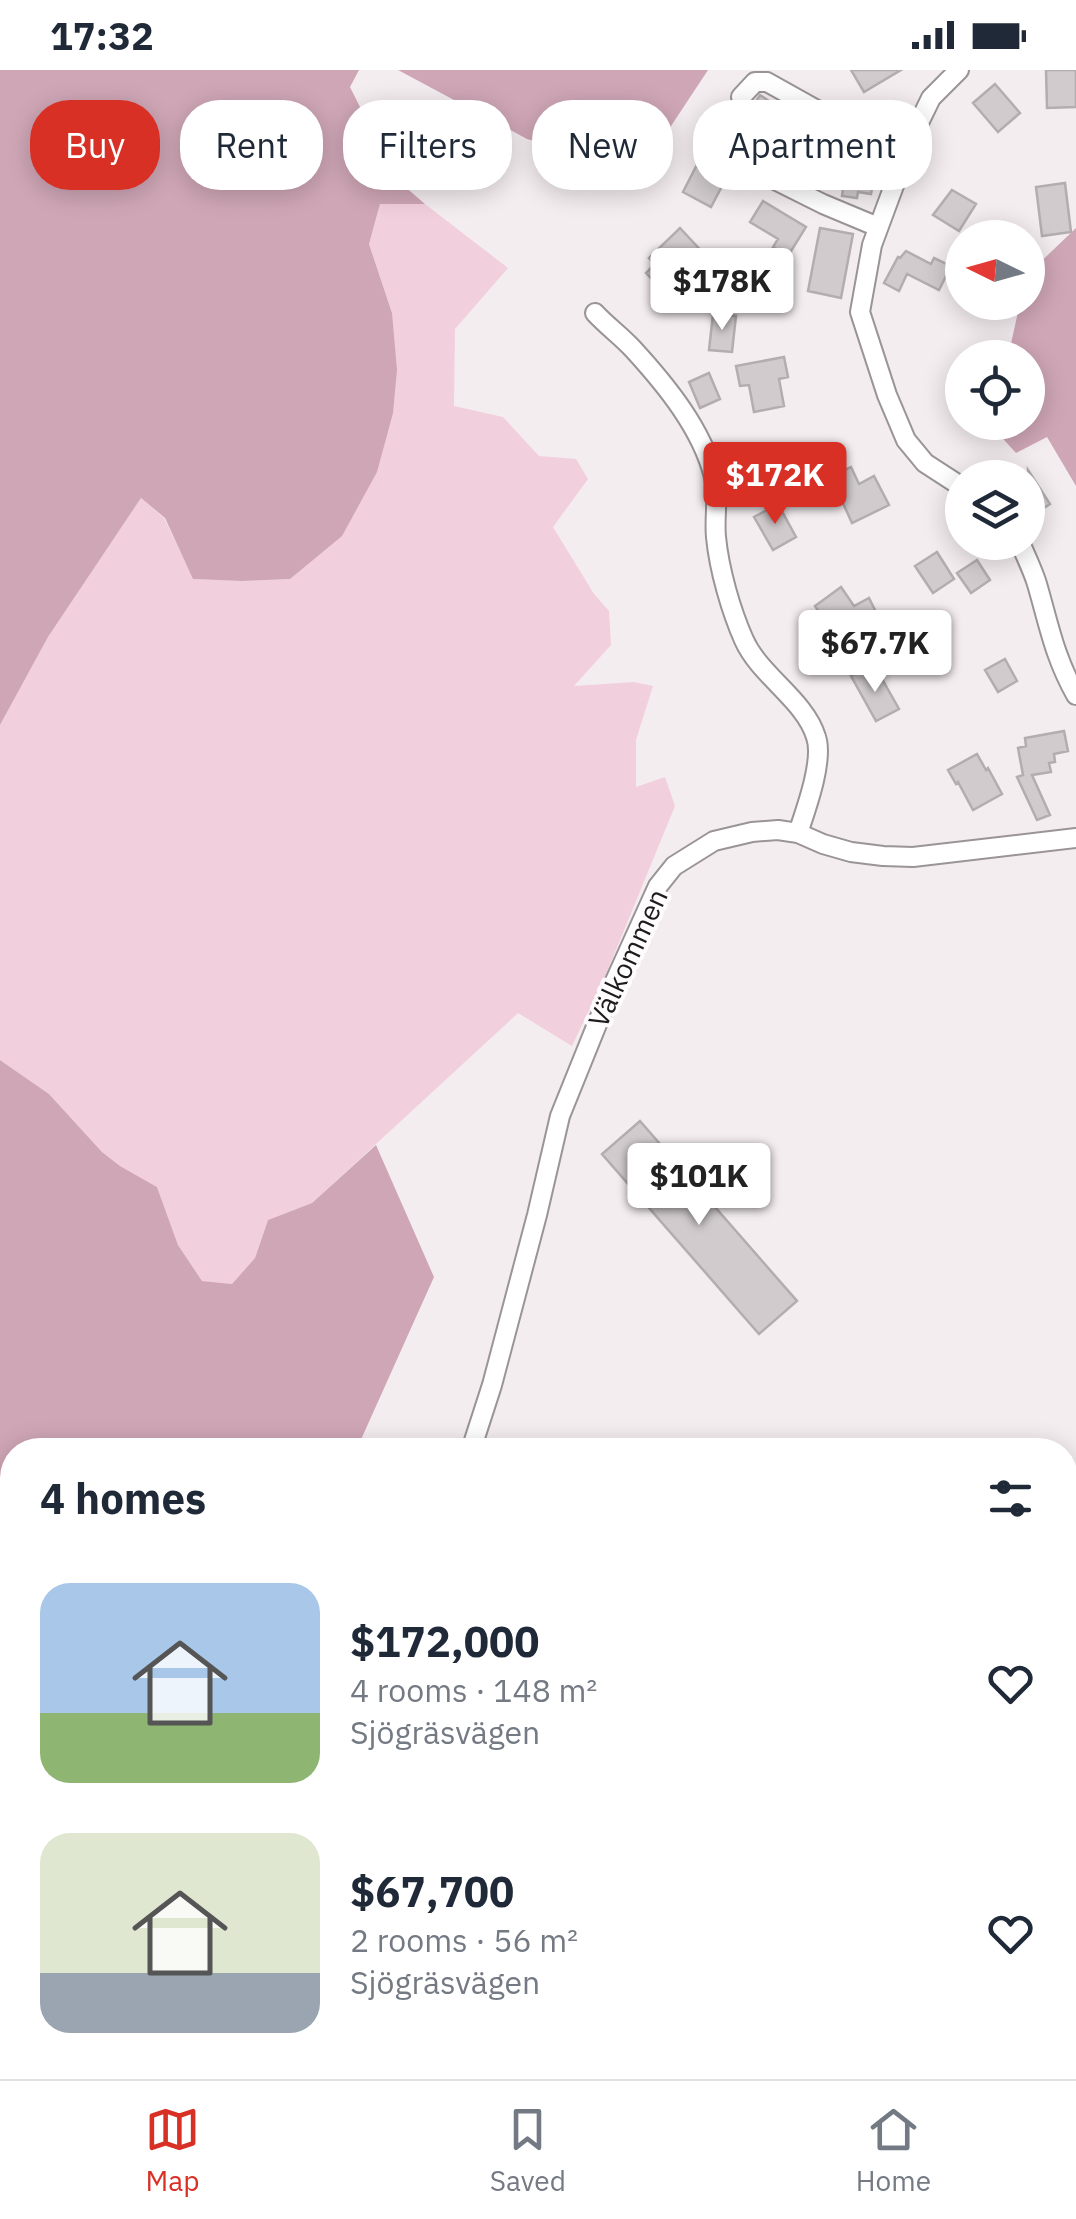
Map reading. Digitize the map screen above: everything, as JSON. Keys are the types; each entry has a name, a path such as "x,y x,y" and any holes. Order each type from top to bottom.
{"street":[{"path":"930,100 959,70"},
{"path":"740,97 755,82 767,82 799,100"},
{"path":"795,190 878,227"},
{"path":"892,190 870,251 860,312 906,440 924,463 945,476"},
{"path":"595,313 632,348 676,402 701,442 715,478 720,562 745,642 806,716 816,737 818,752 798,833"},
{"path":"1028,560 1048,631 1076,695"},
{"name":"Välkommen","path":"475,1438 538,1214 560,1116 658,886 674,866 714,841 778,830 850,852 913,857 1076,838"}],"shaded area":[{"path":"0,70 359,70 350,87 356,100 343,100 343,190 409,190 425,204 380,204 369,244 392,313 397,370 393,413 377,472 342,536 290,579 193,579 165,518 141,498 48,637 0,725"},
{"path":"398,70 708,70 673,123 673,100 532,100 532,140 512,131 512,100 454,100"},
{"path":"380,204 425,204 508,268 455,329 454,406 503,417 539,456 576,459 588,479 553,527 594,594 609,611 611,645 574,686 634,682 653,686 636,740 636,787 665,777 675,806 572,1046 518,1013 312,1203 268,1220 255,1258 232,1284 202,1281 178,1245 157,1187 102,1152 49,1094 0,1060 0,725 48,637 141,498 164,518 194,579 290,579 392,313 369,244"},
{"path":"1076,228 1076,486 1045,438 1045,340 1012,340 1016,320 1045,320 1045,258"},
{"path":"1004,440 1041,440 1016,453"},
{"path":"0,1060 49,1094 102,1152 157,1187 178,1245 202,1281 232,1284 255,1258 268,1220 312,1203 376,1145 434,1277 362,1438 0,1438"}],"building":[{"path":"851,70 901,70 864,92"},
{"path":"1046,70 1076,70 1076,107 1047,108"},
{"path":"995,84 1020,113 998,132 973,103"},
{"path":"693,172 693,190 720,190 711,207 683,192"},
{"path":"1065,183 1071,232 1045,236 1036,187"},
{"path":"843,190 872,190 871,194 858,192 857,198 842,196"},
{"path":"952,190 976,204 966,220 945,222 933,215"},
{"path":"763,201 806,227 788,256 773,247 778,239 750,222"},
{"path":"680,228 706,256 667,295 646,273 655,264 649,258"},
{"path":"820,228 853,234 841,298 808,291"},
{"path":"906,251 931,264 934,258 945,263 945,278 939,290 907,274 899,291 884,283"},
{"path":"713,314 736,316 732,352 709,350"},
{"path":"784,357 788,377 779,379 784,406 754,412 749,385 740,386 736,366"},
{"path":"709,373 720,399 700,408 689,382"},
{"path":"851,467 859,484 874,476 889,505 852,523 831,477"},
{"path":"778,504 796,537 773,550 754,517"},
{"path":"937,552 954,579 933,593 915,566"},
{"path":"977,560 990,580 971,593 957,573"},
{"path":"841,587 854,606 869,598 875,610 836,637 815,606"},
{"path":"1005,659 1017,681 998,692 985,670"},
{"path":"864,668 873,684 882,679 899,709 876,721 851,676"},
{"path":"1064,731 1068,751 1054,754 1055,762 1049,763 1051,772 1032,775 1050,815 1037,820 1017,777 1023,775 1018,748 1026,746 1025,738"},
{"path":"977,754 1002,794 973,810 948,770"},
{"path":"640,1121 797,1301 759,1334 602,1154"}]}
